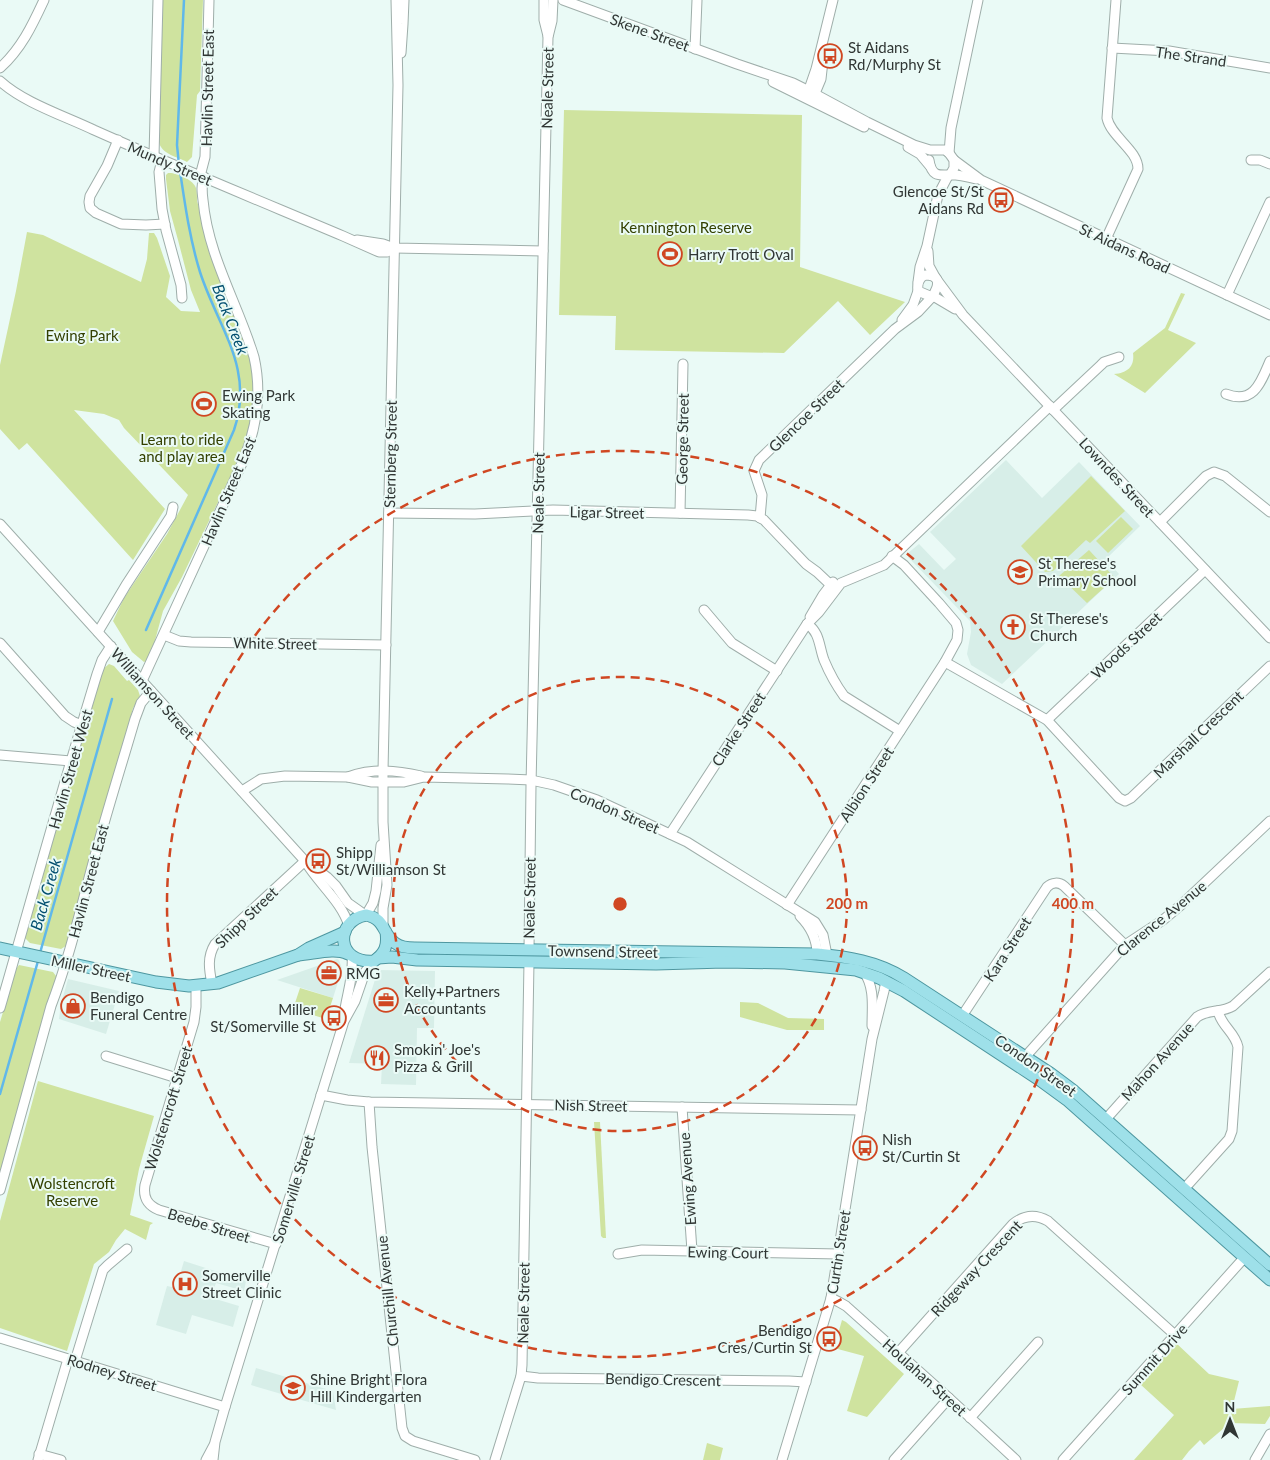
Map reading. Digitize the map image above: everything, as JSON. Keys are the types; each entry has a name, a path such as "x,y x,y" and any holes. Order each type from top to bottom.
{"main road":[{"path":"365,915 374,918 385,929 386,947 383,953 376,960 362,961 350,955 344,943 347,929 356,919 365,915"},
{"name":"Miller Street","path":"0,948 165,984 196,986 231,979 298,955 347,929"},
{"name":"Townsend Street","path":"385,929 396,944 408,948 666,964 756,962 822,966"},
{"name":"Miller Street","path":"298,955 333,951 350,955"},
{"name":"Townsend Street","path":"376,960 392,957 417,960 529,956 822,955"},
{"path":"822,955 876,970 882,974 886,981"},
{"name":"Condon Street","path":"822,955 858,959 887,968 962,1016 1022,1062 1067,1100 1103,1123 1184,1189 1270,1265"},
{"name":"Condon Street","path":"822,966 848,968 886,981 1022,1062"},
{"name":"Condon Street","path":"1103,1123 1244,1258 1270,1280"}],"street":[{"path":"0,68 12,57 27,36 44,0"},
{"path":"158,0 162,160 160,172 165,224 180,279 182,298"},
{"name":"Havlin Street East","path":"142,681 244,460 253,433 258,402 258,378 254,357 222,275 208,230 203,198 202,176 205,153 209,0"},
{"name":"Sternberg Street","path":"385,929 383,908 387,885 383,822 383,771 398,85 396,0"},
{"name":"Sternberg Street","path":"398,85 404,0"},
{"name":"Neale Street","path":"544,0 544,20 548,37"},
{"name":"Neale Street","path":"495,1460 521,1376 522,1354 531,780 543,251 548,37 552,21 553,0"},
{"name":"Skene Street","path":"563,0 737,64 810,96"},
{"path":"696,0 696,49"},
{"path":"810,96 833,0"},
{"path":"927,246 930,266 938,286 932,296 918,291 920,267 927,246 938,195 954,168 951,128 978,0"},
{"path":"1106,239 1137,174 1138,166 1136,160 1111,128 1108,121 1116,0"},
{"name":"The Strand","path":"1112,48 1169,51 1270,68"},
{"name":"Mundy Street","path":"0,81 12,91 34,102 162,160 379,252 387,252 394,248 543,251"},
{"path":"810,96 909,143 923,148 945,150 952,157"},
{"path":"810,96 920,154 932,169 942,176 949,175"},
{"path":"938,195 929,158 951,128"},
{"path":"118,140 107,166 90,196 90,208 96,213 121,224 165,224"},
{"name":"St Aidans Road","path":"952,157 981,180 1270,315"},
{"path":"1251,160 1260,160 1270,164"},
{"name":"St Aidans Road","path":"949,175 981,180"},
{"path":"1227,295 1270,202"},
{"path":"918,282 922,276 928,274 936,279"},
{"name":"Lowndes Street","path":"936,279 963,315 1270,638"},
{"name":"Glencoe Street","path":"896,328 913,305 918,291"},
{"name":"Lowndes Street","path":"932,296 950,305 963,315"},
{"name":"Glencoe Street","path":"760,518 762,501 761,490 755,473 756,464 896,328 918,312 932,296"},
{"path":"760,518 806,564 814,577 831,589 834,581 892,556 1104,362 1119,357"},
{"path":"1226,394 1244,396 1256,390 1270,361"},
{"name":"George Street","path":"680,513 683,364"},
{"path":"1160,522 1214,468 1270,512"},
{"path":"98,632 171,516 173,507"},
{"name":"Ligar Street","path":"389,513 475,514 538,511 748,514 760,518"},
{"name":"Williamson Street","path":"0,524 305,861 343,911 347,929"},
{"path":"892,556 904,565 956,623 958,630 957,640 945,662"},
{"name":"Woods Street","path":"1047,720 1206,570"},
{"name":"Clarke Street","path":"670,834 807,624 814,609 831,589"},
{"path":"704,610 732,643 776,670"},
{"path":"807,624 815,630 826,664 844,696 900,731"},
{"name":"White Street","path":"164,635 179,641 191,642 386,645"},
{"path":"0,642 65,716 82,725"},
{"name":"Havlin Street West","path":"0,1008 82,725 102,660 111,646"},
{"name":"Marshall Crescent","path":"945,662 1047,720 1125,805 1270,666"},
{"name":"Albion Street","path":"787,905 945,662"},
{"name":"Havlin Street East","path":"0,1190 46,1024 66,962 135,719 141,703 152,691"},
{"path":"0,755 71,761"},
{"name":"Condon Street","path":"348,777 362,772 383,771 405,772 424,777 531,780 554,784 577,792 700,849 810,918 819,927 824,936 822,955"},
{"name":"Condon Street","path":"242,791 258,780 273,777 348,777 372,782 404,782 424,777"},
{"name":"Clarence Avenue","path":"1022,1062 1125,944 1163,920 1181,905 1270,821"},
{"name":"Sternberg Street","path":"365,915 373,903 376,891 383,822"},
{"name":"Williamson Street","path":"305,861 327,877 348,903 365,915"},
{"name":"Shipp Street","path":"212,984 209,959 215,944 305,861"},
{"name":"Kara Street","path":"962,1016 1052,879 1064,886 1125,944"},
{"name":"Somerville Street","path":"344,1021 345,1001 352,972 350,955"},
{"name":"Somerville Street","path":"213,1460 215,1442 225,1407 344,1021 355,1001 365,972 376,960"},
{"name":"Curtin Street","path":"864,972 872,990 872,1038"},
{"name":"Mahon Avenue","path":"1103,1123 1197,1017 1205,1013 1230,1008 1237,1004 1270,972"},
{"name":"Curtin Street","path":"782,1460 831,1298 872,1038 886,981"},
{"name":"Wolstencroft Street","path":"146,1200 146,1184 194,1022 196,986"},
{"path":"1184,1189 1229,1139 1232,1131 1238,1047 1235,1038 1221,1021 1218,1010"},
{"path":"106,1056 177,1078"},
{"name":"Nish Street","path":"322,1095 369,1102 861,1110"},
{"name":"Churchill Avenue","path":"369,1102 372,1147 402,1428 406,1436 413,1442 475,1460"},
{"name":"Ewing Avenue","path":"682,1107 692,1251"},
{"name":"Beebe Street","path":"146,1200 151,1206 159,1210 276,1244"},
{"name":"Ridgeway Crescent","path":"898,1353 1013,1224 1029,1216 1040,1217 1048,1222 1175,1335"},
{"path":"61,1460 39,1457 103,1270 127,1249"},
{"name":"Ewing Court","path":"618,1254 642,1250 838,1254"},
{"name":"Summit Drive","path":"1063,1460 1244,1258"},
{"name":"Houlahan Street","path":"831,1298 846,1306 1014,1459"},
{"name":"Rodney Street","path":"0,1338 225,1407"},
{"path":"970,1418 1038,1342"},
{"name":"Bendigo Crescent","path":"521,1376 538,1378 806,1382"},
{"path":"894,1460 949,1398"},
{"path":"1255,1460 1270,1434"},
{"name":"Somerville Street","path":"206,1460 215,1442"}],"shaded area":[{"name":"St Therese's Primary School","path":"1006,460 1042,498 1079,462 1140,526 1106,559 1119,574 1002,684 971,665 967,654 971,632 970,621 908,557 908,553 919,544 944,570 956,559 930,532"},
{"path":"337,959 342,969 333,998 277,980"},
{"path":"378,970 435,971 434,1028 417,1028 416,1085 381,1084 382,1064 349,1063"},
{"path":"68,979 119,991 106,1034 59,1019"},
{"path":"184,1261 246,1281 244,1291 216,1283 214,1288 211,1288 209,1297 239,1306 233,1327 192,1315 186,1334 156,1325 167,1286 176,1288"},
{"name":"Shine Bright Flora Hill Kindergarten","path":"256,1368 333,1391 336,1410 251,1385"}],"green space":[{"path":"162,0 203,0 200,91 197,95 192,157 187,162 170,155 160,146 159,142"},
{"name":"Kennington Reserve","path":"564,110 802,115 800,267 905,302 870,335 838,301 784,353 615,350 616,316 559,315"},
{"path":"168,173 184,177 195,185 197,201 220,277 253,358 257,402 247,437 233,471 182,577 163,611 151,655 144,662 132,652 113,621 124,598 167,534 188,495 124,428 119,420 104,414 74,410 165,509 133,560 27,443 19,450 0,429 0,365 27,232 43,235 141,282 147,259 149,233 154,233 170,276 166,297 181,311 200,312 191,290 170,211 166,179"},
{"path":"1181,293 1185,294 1168,330 1196,343 1145,393 1114,374 1126,371 1133,362 1133,353 1165,328"},
{"path":"1091,476 1125,511 1090,543 1086,540 1053,571 1045,572 1021,546"},
{"path":"1121,517 1133,529 1108,553 1096,541"},
{"path":"1089,550 1115,578 1087,603 1059,576"},
{"path":"109,664 114,666 127,681 129,680 138,690 140,696 133,708 69,944 61,949 30,943 24,937 102,670"},
{"path":"19,965 53,972 58,977 0,1178 0,1022 16,969"},
{"path":"300,988 333,998 326,1019 293,1009"},
{"path":"740,1002 758,1003 788,1018 824,1019 824,1030 787,1030 740,1017"},
{"name":"Wolstencroft Reserve","path":"38,1081 154,1116 139,1169 130,1215 153,1223 150,1225 146,1240 125,1229 109,1252 94,1264 67,1351 0,1328 0,1221"},
{"path":"594,1122 600,1122 606,1238 601,1236"},
{"path":"842,1320 904,1374 867,1417 847,1411 864,1356 834,1348"},
{"path":"1176,1343 1209,1374 1239,1381 1232,1409 1270,1406 1270,1416 1265,1424 1230,1423 1204,1445 1200,1440 1182,1460 1134,1460 1174,1415 1140,1384"},
{"path":"707,1443 723,1448 720,1460 703,1460"}],"waterway":[{"name":"Back Creek","path":"179,165 177,145 184,0"},
{"name":"Back Creek","path":"146,630 234,430 239,408 240,387 237,368 232,349 207,292 196,260 180,171"},
{"name":"Back Creek","path":"40,953 112,699"},
{"name":"Back Creek","path":"0,1094 38,961"}],"place":[{"name":"St Aidans Rd/Murphy St","path":"830,56"},
{"name":"Glencoe St/St Aidans Rd","path":"1001,200"},
{"name":"Harry Trott Oval","path":"670,254"},
{"name":"Ewing Park Skating","path":"204,404"},
{"name":"St Therese's Primary School","path":"1020,572"},
{"name":"St Therese's Church","path":"1013,627"},
{"name":"Shipp St/Williamson St","path":"318,861"},
{"name":"RMG","path":"329,973"},
{"name":"Kelly+Partners Accountants","path":"386,1000"},
{"name":"Bendigo Funeral Centre","path":"73,1006"},
{"name":"Miller St/Somerville St","path":"334,1018"},
{"name":"Smokin' Joe's Pizza & Grill","path":"377,1058"},
{"name":"Nish St/Curtin St","path":"865,1148"},
{"name":"Somerville Street Clinic","path":"185,1284"},
{"name":"Bendigo Cres/Curtin St","path":"829,1339"},
{"name":"Shine Bright Flora Hill Kindergarten","path":"293,1388"}],"park label":[{"name":"Ewing Park","path":"82,335"},
{"name":"Learn to ride and play area","path":"182,448"}]}
